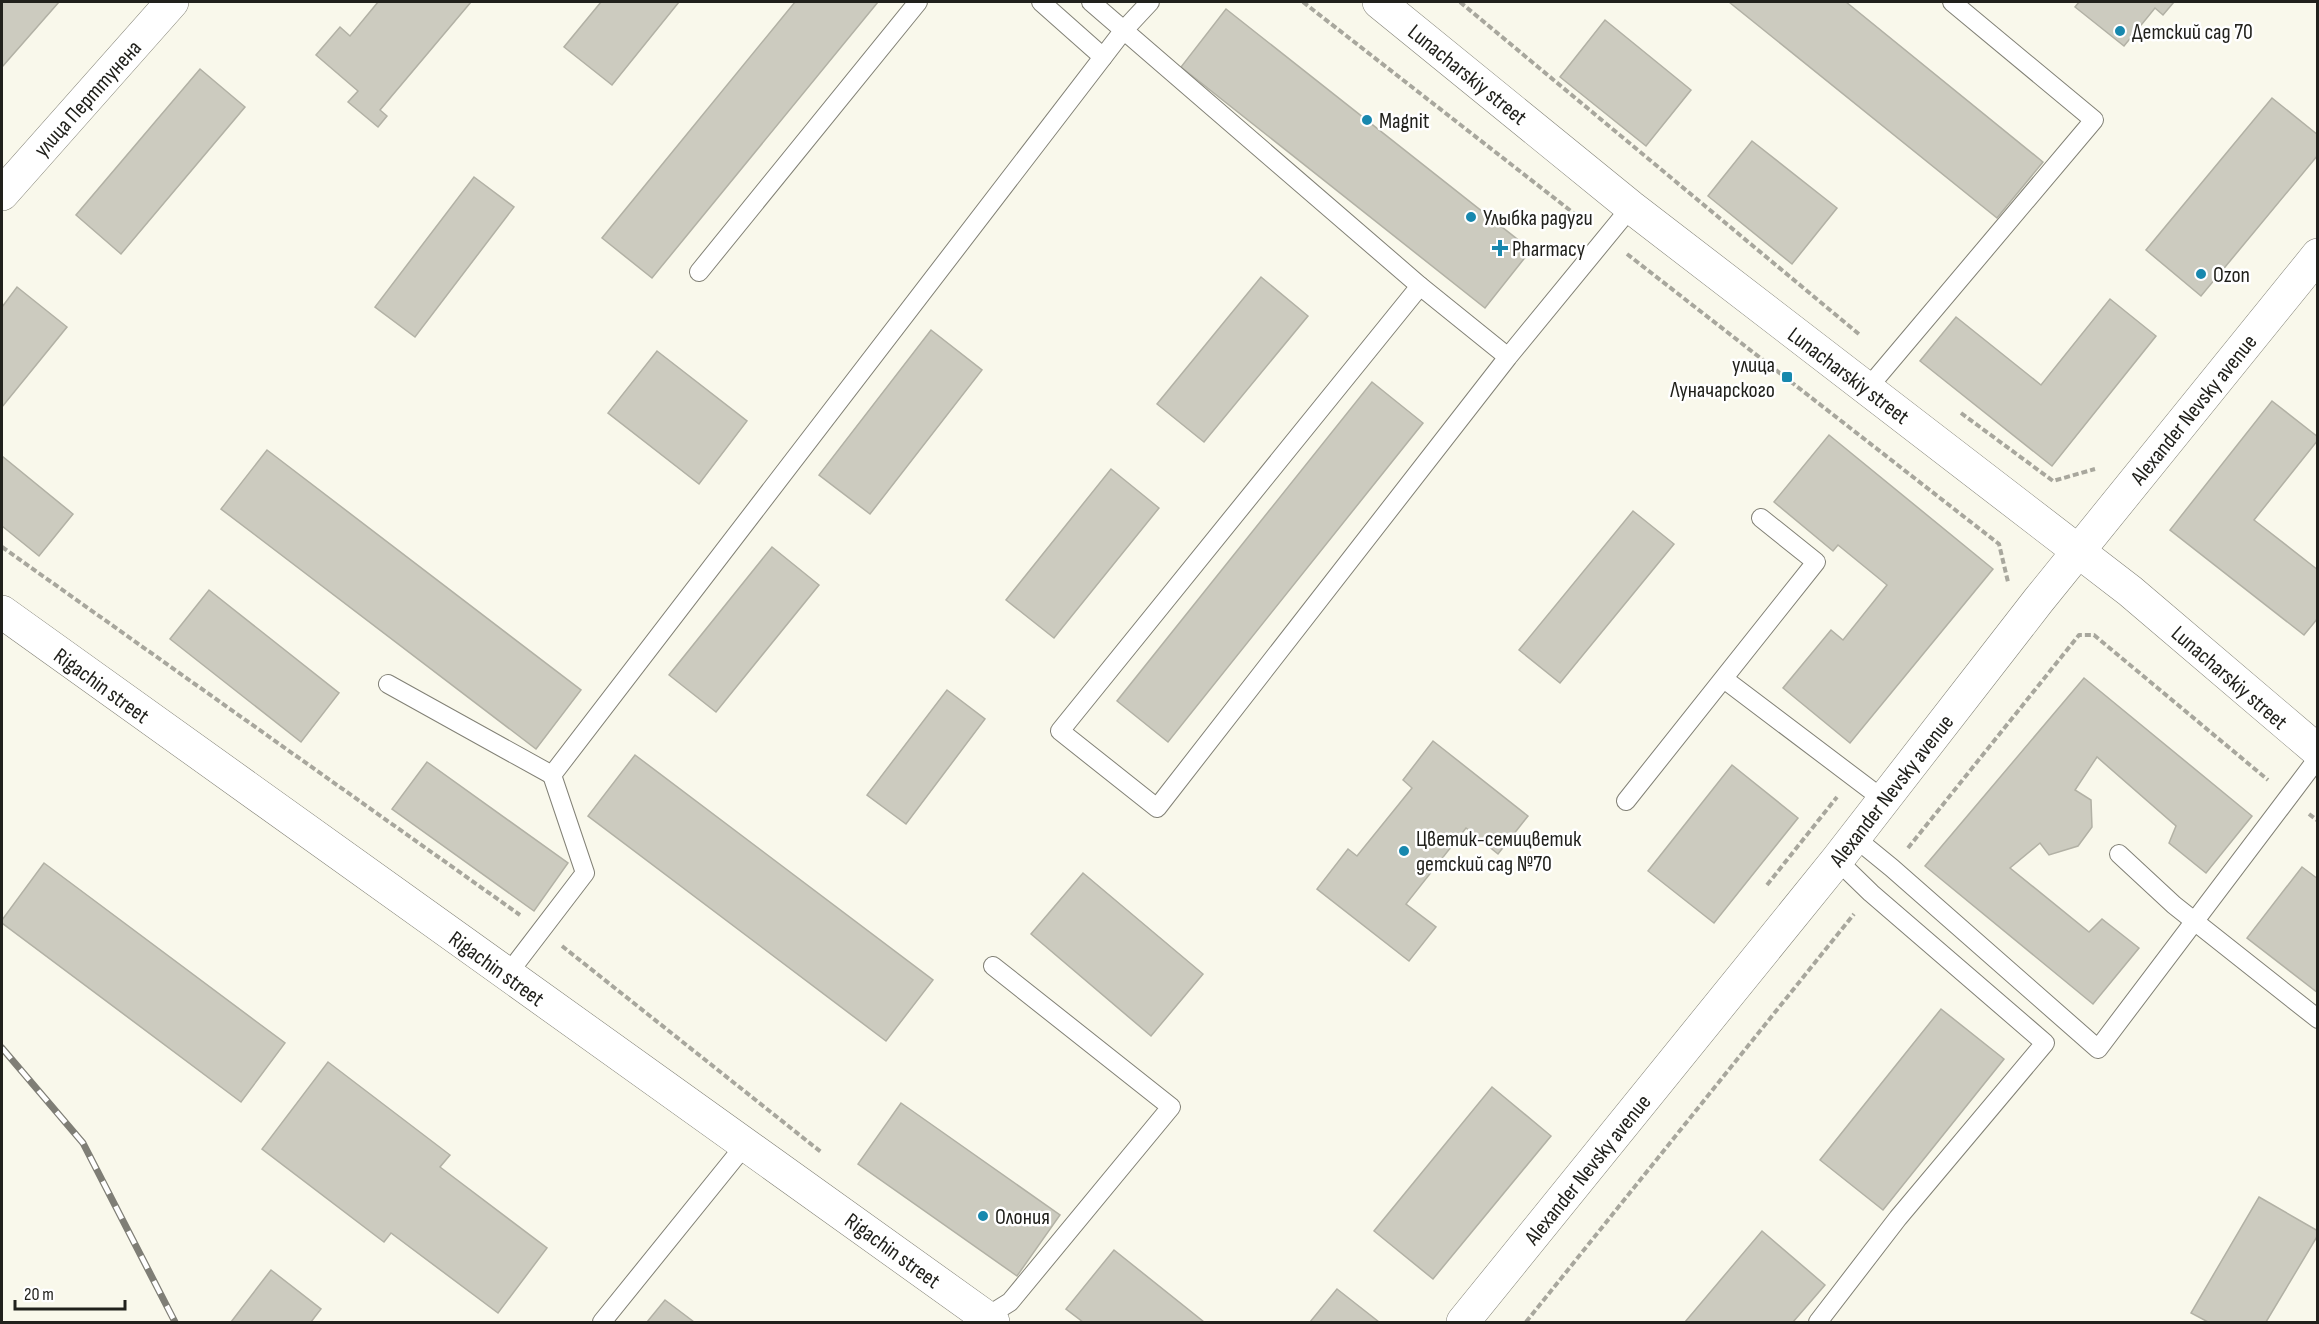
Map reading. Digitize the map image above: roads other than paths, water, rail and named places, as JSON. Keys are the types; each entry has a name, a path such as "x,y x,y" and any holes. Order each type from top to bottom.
{"main road":[{"name":"улица Перттунена","path":"3,188 172,2"},
{"name":"Lunacharskiy street","path":"1379,2 1630,207 2079,550 2318,751"},
{"name":"Alexander Nevsky avenue","path":"1463,1323 1845,849 2079,550 2318,255"},
{"name":"Rigachin street","path":"2,612 990,1320"}],"lane":[{"path":"699,272 918,2"},
{"path":"1041,2 1103,57"},
{"path":"1091,2 1420,286 1508,357"},
{"path":"552,775 1123,31 1150,2"},
{"path":"1867,389 2094,120 1952,2"},
{"path":"1420,286 1060,731 1157,808 1508,357 1630,207"},
{"path":"1626,801 1816,562 1761,518"},
{"path":"1724,679 1884,800"},
{"path":"388,684 552,775 585,873 507,975"},
{"path":"1845,849 1892,868 2098,1049 2318,758"},
{"path":"1818,1323 1898,1218 2045,1043 1871,893 1845,849"},
{"path":"2119,854 2194,921 2318,1019"},
{"path":"990,1320 1010,1302 1171,1107 993,966"},
{"path":"602,1323 745,1145"}],"railway":[{"path":"2,1048 83,1143 175,1322"}],"place":[{"name":"Детский сад 70","path":"2120,31"},
{"name":"Magnit","path":"1367,120"},
{"name":"Улыбка радуги","path":"1471,217"},
{"name":"Pharmacy","path":"1500,248"},
{"name":"Ozon","path":"2201,274"},
{"name":"улица Луначарского","path":"1787,377"},
{"name":"Цветик-семицветик детский сад №70","path":"1404,851"},
{"name":"Олония","path":"983,1216"}]}
